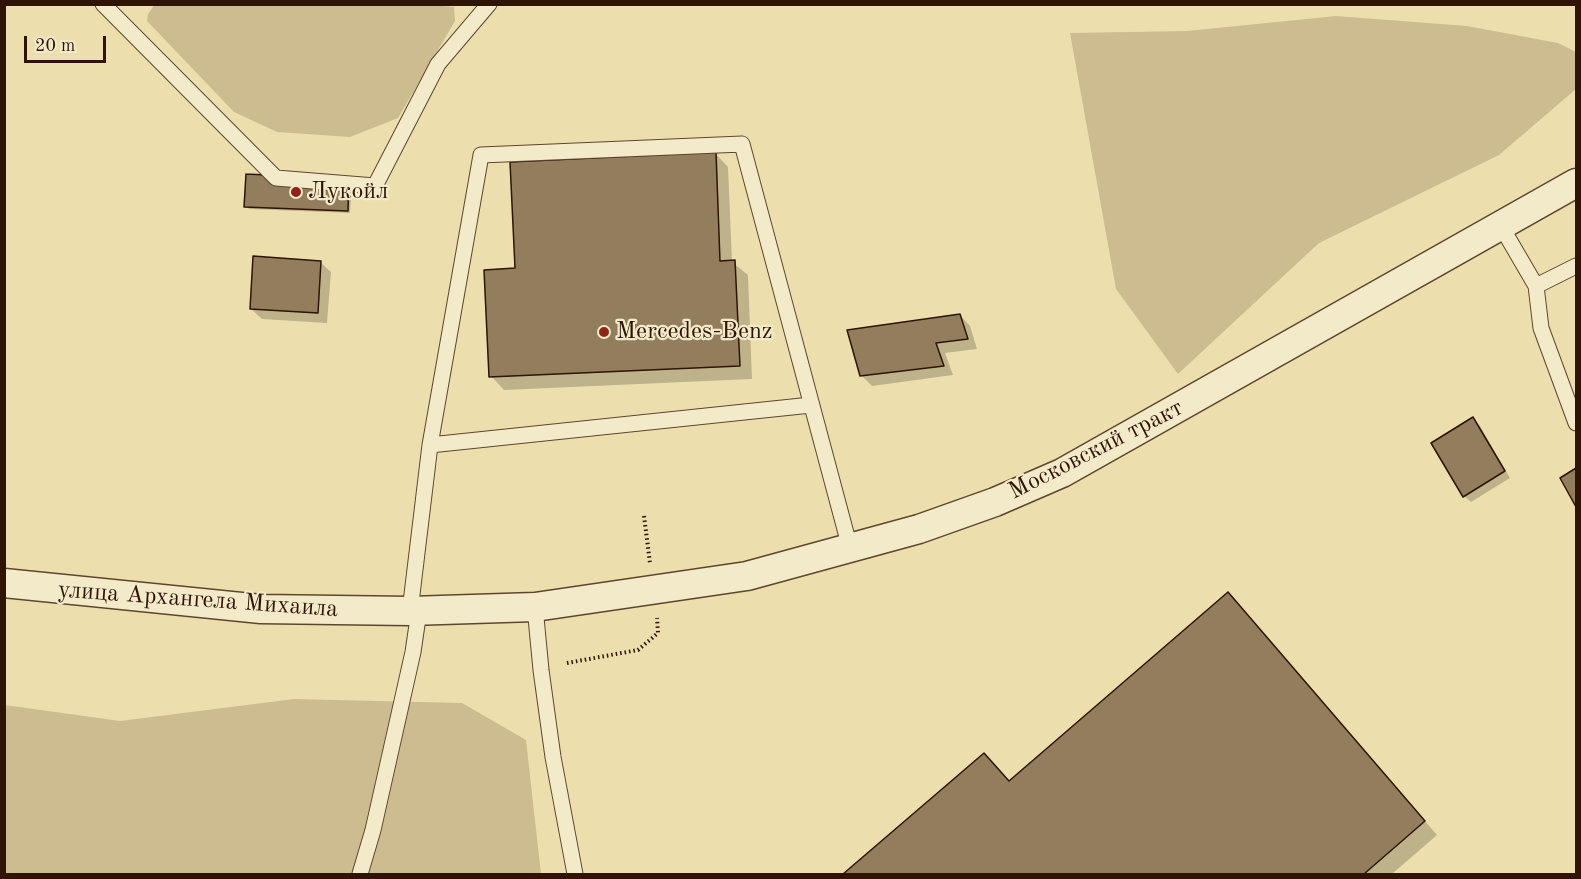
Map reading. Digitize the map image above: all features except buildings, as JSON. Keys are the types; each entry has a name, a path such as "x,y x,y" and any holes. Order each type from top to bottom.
{"street":[{"name":"Московский тракт","path":"535,607 747,576 919,529 995,502 1062,473 1576,183"},
{"name":"улица Архангела Михаила","path":"4,583 261,609 415,611 535,607"}],"lane":[{"path":"104,4 276,178 375,186 438,64 489,4"},
{"path":"360,874 378,808 413,652 430,445 481,154 742,144 850,548"},
{"path":"1501,226 1536,286 1541,328 1576,423"},
{"path":"1536,286 1576,266"},
{"path":"430,445 811,405"},
{"path":"535,607 551,746 575,874"}],"shaded area":[{"path":"155,4 443,6 454,7 455,21 398,118 350,137 277,132 234,112 147,21 148,14"},
{"path":"1336,16 1467,26 1558,43 1576,52 1576,89 1499,155 1319,243 1178,374 1116,289 1070,33 1187,31"},
{"path":"294,699 462,703 526,740 541,874 5,874 5,705 120,721"}],"place":[{"name":"Лукойл","path":"296,192"},
{"name":"Mercedes-Benz","path":"604,332"}]}
